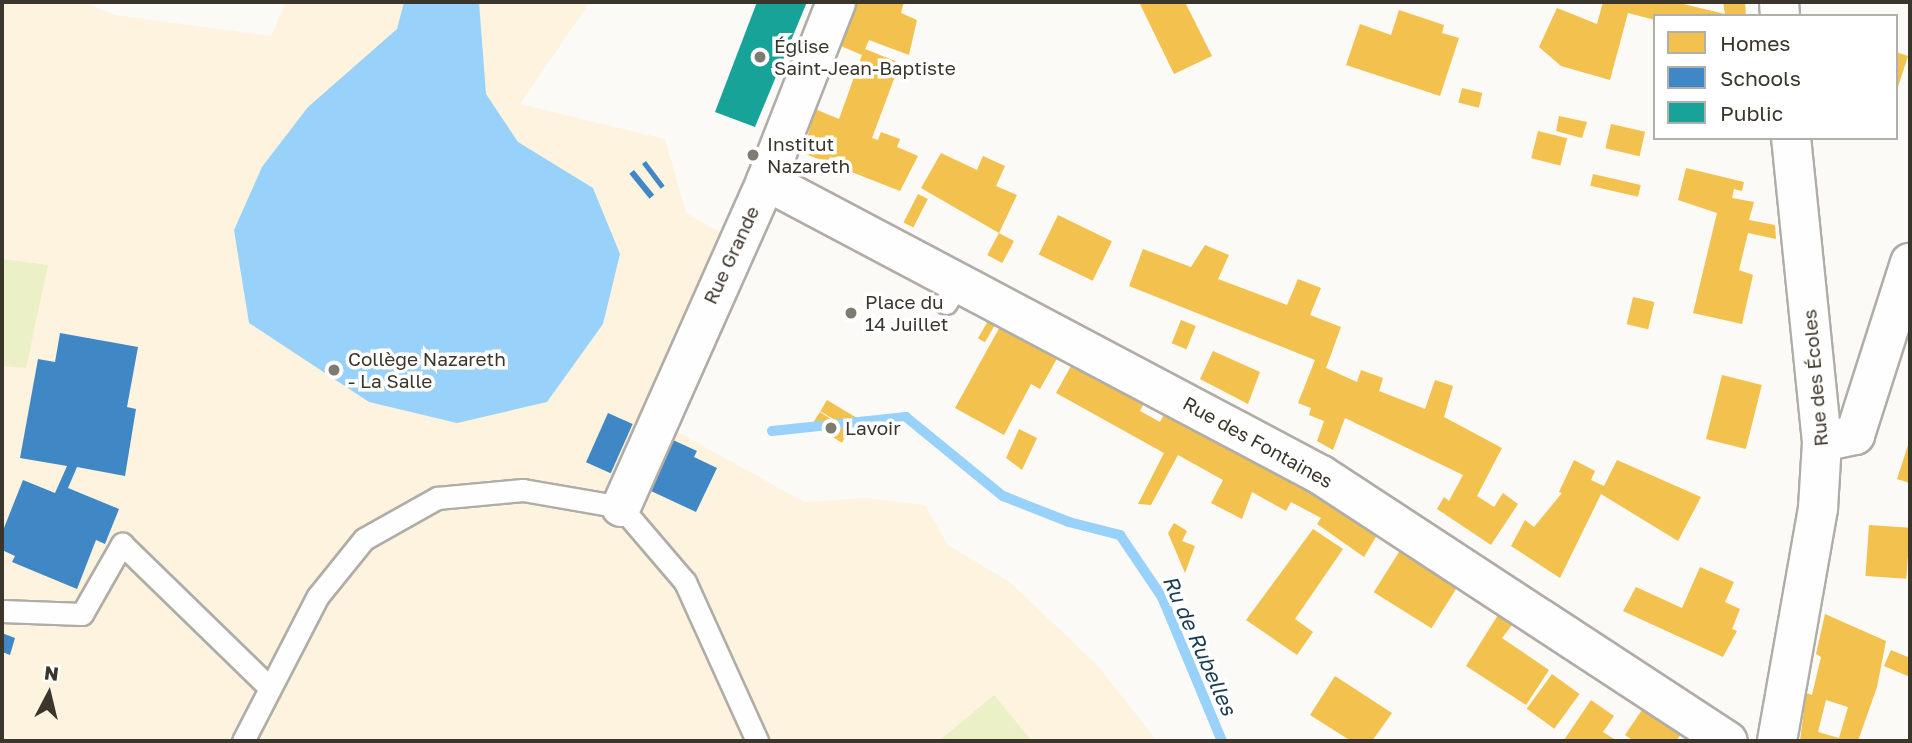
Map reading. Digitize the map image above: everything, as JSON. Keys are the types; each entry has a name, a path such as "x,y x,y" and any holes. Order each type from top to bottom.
{"street":[{"name":"Rue Grande","path":"621,507 749,249 766,181 836,2"},
{"name":"Rue des Écoles","path":"1777,741 1818,508 1822,442 1791,140"},
{"name":"Rue des Fontaines","path":"766,181 951,293 1321,475 1728,741"},
{"path":"1822,442 1855,435 1910,263"}],"lane":[{"path":"243,741 318,596 364,539 437,498 523,491 621,507 685,582 757,741"},
{"path":"2,611 82,614 122,544 269,687"}],"shaded area":[{"name":"Collège Nazareth - La Salle","path":"2,2 83,2 115,15 271,36 286,2 590,2 520,104 665,139 686,213 723,234 647,415 804,502 866,498 925,505 948,545 1011,583 1099,667 1157,741 2,741"}],"green space":[{"path":"2,259 48,265 26,368 2,366"},
{"path":"994,695 1032,741 939,741"}],"water":[{"path":"404,2 479,2 486,94 518,142 593,188 620,254 603,324 547,402 457,423 369,402 249,323 234,230 262,167 308,107 397,29"}],"building: Homes":[{"path":"850,2 904,2 901,13 917,20 909,55 869,40 865,49 900,63 872,138 878,140 881,132 900,139 897,147 918,156 900,191 803,153 815,109 839,119 862,55 836,44"},
{"path":"1139,2 1185,2 1212,56 1174,74"},
{"path":"1603,2 1675,2 1725,14 1653,14 1653,19 1628,13 1610,80 1561,66 1539,47 1557,8 1597,24"},
{"path":"1723,2 1745,2 1746,14 1725,14"},
{"path":"1399,10 1444,25 1442,33 1459,38 1440,96 1346,65 1360,24 1391,35"},
{"path":"1898,53 1908,56 1898,87"},
{"path":"1462,88 1482,93 1479,108 1458,103"},
{"path":"1559,116 1587,122 1582,138 1556,131"},
{"path":"1611,124 1645,132 1639,156 1605,148"},
{"path":"1538,131 1567,138 1560,165 1531,158"},
{"path":"941,153 977,170 983,156 1005,166 996,186 1017,195 999,233 921,188"},
{"path":"1686,168 1744,182 1742,191 1734,189 1732,198 1754,202 1749,220 1775,225 1776,239 1748,233 1739,270 1753,275 1742,324 1693,313 1717,213 1678,200"},
{"path":"1593,174 1641,185 1638,197 1590,186"},
{"path":"918,194 928,199 913,228 903,223"},
{"path":"1058,215 1112,241 1093,281 1039,255"},
{"path":"999,233 1014,241 1002,263 987,255"},
{"path":"1205,245 1229,255 1218,279 1287,305 1298,279 1321,288 1310,315 1341,327 1326,368 1357,382 1361,370 1383,378 1379,391 1425,409 1435,380 1453,386 1444,417 1502,448 1477,496 1494,507 1503,493 1518,504 1491,545 1437,509 1444,497 1449,501 1463,475 1345,418 1333,450 1317,441 1324,421 1309,415 1311,408 1298,403 1315,360 1129,286 1143,249 1191,267"},
{"path":"1633,297 1654,302 1648,329 1627,324"},
{"path":"1181,320 1196,326 1186,349 1172,343"},
{"path":"988,321 995,325 985,342 978,338"},
{"path":"1002,323 1059,355 1040,389 1031,384 1004,435 955,408"},
{"path":"1213,351 1260,372 1248,404 1200,379"},
{"path":"1076,357 1148,395 1140,411 1160,422 1169,405 1383,525 1364,557 1317,524 1321,518 1291,502 1286,511 1252,492 1242,519 1211,503 1223,480 1178,455 1151,505 1138,504 1164,453 1056,393"},
{"path":"1722,375 1762,385 1746,449 1706,439"},
{"name":"Lavoir","path":"827,400 857,418 850,429 820,411"},
{"name":"Lavoir","path":"820,412 849,431 842,443 812,424"},
{"path":"1019,429 1037,438 1022,470 1006,458"},
{"path":"1910,439 1910,483 1897,479"},
{"path":"1574,460 1595,471 1591,480 1604,486 1617,460 1701,497 1678,541 1601,494 1560,578 1511,546 1525,520 1534,527 1562,493 1559,492"},
{"path":"1174,523 1187,531 1182,541 1195,546 1185,573 1168,533"},
{"path":"1869,525 1910,528 1906,579 1865,576"},
{"path":"1313,529 1343,549 1295,619 1313,632 1297,655 1246,620"},
{"path":"1404,544 1462,580 1431,628 1374,592"},
{"path":"1700,567 1734,582 1725,602 1740,609 1732,629 1737,631 1723,657 1623,611 1636,587 1682,608"},
{"path":"1825,614 1886,641 1877,687 1858,741 1800,741 1806,693 1812,695 1821,657 1816,654","holes":["1826,700 1848,707 1839,738 1818,732"]},
{"path":"1498,615 1512,625 1502,638 1549,670 1526,705 1466,666"},
{"path":"1891,650 1910,658 1910,677 1884,666"},
{"path":"1552,674 1580,694 1554,729 1527,709"},
{"path":"1335,676 1392,713 1372,741 1351,741 1310,715"},
{"path":"1591,700 1614,716 1603,732 1617,741 1564,740"},
{"path":"1648,701 1687,726 1676,741 1634,741 1625,735"}],"building: Schools":[{"path":"646,161 665,186 661,189 642,164"},
{"path":"634,170 654,195 649,199 629,174"},
{"path":"60,333 138,347 127,407 136,409 125,476 77,467 68,488 119,509 105,544 96,540 77,589 12,562 15,556 2,550 2,533 23,480 55,493 67,466 20,458 38,359 55,362"},
{"path":"608,413 633,424 611,473 586,462"},
{"path":"673,440 697,451 694,457 717,468 696,512 651,491"},
{"path":"2,633 15,638 10,655 2,652"}],"building: Public":[{"name":"Église Saint-Jean-Baptiste","path":"757,2 807,2 755,127 715,112"}],"waterway":[{"name":"Ru de Rubelles","path":"772,431 906,417 1003,496 1069,522 1120,535 1162,597 1222,741"}],"place":[{"name":"Église Saint-Jean-Baptiste","path":"760,57"},
{"name":"Institut Nazareth","path":"753,155"},
{"name":"Place du 14 Juillet","path":"851,313"},
{"name":"Collège Nazareth - La Salle","path":"334,370"},
{"name":"Lavoir","path":"831,428"}]}
